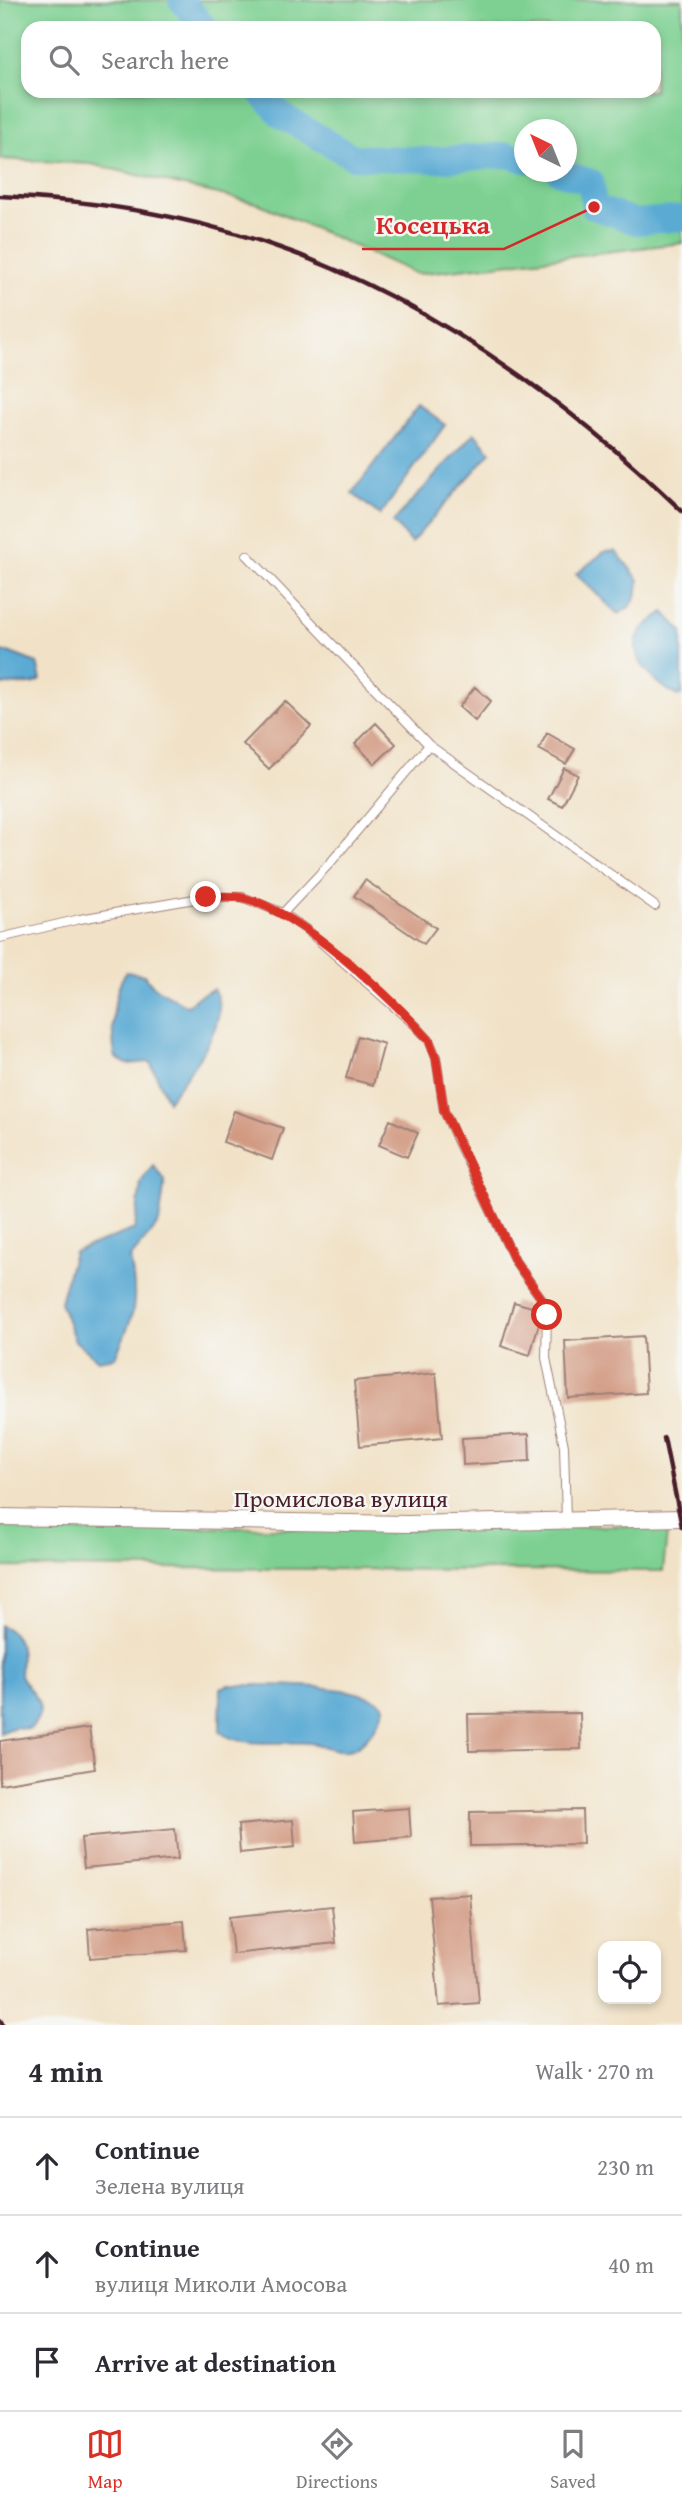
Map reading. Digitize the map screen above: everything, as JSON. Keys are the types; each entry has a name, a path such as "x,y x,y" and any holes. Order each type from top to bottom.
{"street":[{"name":"Промислова вулиця","path":"0,1517 408,1524 682,1518"}],"lane":[{"path":"247,555 429,745 655,906"},
{"path":"283,913 331,862 429,745"},
{"path":"0,938 80,919 206,897 242,897 283,913 341,958 429,1040 436,1058 449,1122 515,1261 544,1302 547,1315 546,1358 564,1446 566,1521"}],"green space":[{"path":"0,0 682,0 682,243 417,274 260,204 91,164 0,159"},
{"path":"668,1525 663,1571 0,1567 0,1526 402,1529"}],"water":[{"path":"419,406 445,425 380,515 352,493"},
{"path":"474,433 491,452 411,543 393,522"},
{"path":"616,551 639,580 634,600 618,614 576,574 604,552"},
{"path":"664,612 682,631 682,694 678,696 652,677 639,659 636,649 642,630"},
{"path":"8,652 37,663 41,680 33,684 0,685 0,653"},
{"path":"126,972 144,975 154,987 187,1006 213,989 218,1002 214,1031 206,1047 168,1101 150,1062 127,1064 116,1058 113,1037 115,1002"},
{"path":"153,1165 165,1180 159,1223 130,1258 134,1287 133,1309 115,1357 98,1360 75,1341 60,1302 74,1252 135,1229 141,1182"},
{"path":"0,1625 17,1639 21,1652 20,1675 40,1706 37,1720 30,1729 15,1727 0,1733"},
{"path":"228,1685 287,1685 336,1689 374,1699 385,1707 372,1731 362,1743 352,1749 338,1750 304,1743 241,1741 220,1732 221,1688"}],"building":[{"path":"475,687 491,701 475,721 459,707"},
{"path":"285,701 311,726 269,769 243,744"},
{"path":"376,723 396,744 375,764 355,744"},
{"path":"547,733 575,749 566,764 539,749"},
{"path":"564,768 578,775 562,806 548,799"},
{"path":"365,880 436,928 424,944 354,896"},
{"path":"358,1036 384,1044 373,1085 346,1078"},
{"path":"234,1111 283,1128 272,1160 223,1142"},
{"path":"390,1120 418,1133 407,1157 379,1145"},
{"path":"514,1302 539,1309 540,1320 530,1355 501,1346"},
{"path":"643,1336 646,1393 568,1398 565,1341"},
{"path":"436,1373 442,1438 360,1446 354,1381"},
{"path":"529,1434 530,1461 463,1465 462,1438"},
{"path":"580,1713 581,1749 469,1751 468,1714"},
{"path":"89,1728 95,1769 0,1784 0,1741"},
{"path":"409,1808 411,1837 355,1842 353,1812"},
{"path":"582,1810 583,1844 470,1846 470,1812"},
{"path":"293,1820 295,1847 240,1853 238,1825"},
{"path":"175,1829 178,1859 84,1868 81,1838"},
{"path":"470,1894 479,2003 439,2006 429,1897"},
{"path":"332,1906 336,1943 233,1954 229,1917"},
{"path":"184,1921 186,1950 90,1958 88,1929"}],"waterway":[{"path":"181,0 199,21"},
{"path":"265,98 281,115 353,157 433,160 514,157"},
{"path":"577,178 591,182 594,207 636,222 682,218"}],"railway":[{"path":"0,196 101,205 168,216 266,243 324,265 380,291 488,354 589,429 682,511"},
{"path":"664,1438 682,1527"},
{"path":"0,2020 3,2025"}],"place":[{"name":"Косецька","path":"594,207"}],"route":[{"path":"206,897 242,897 283,913 324,943 429,1040 436,1058 444,1111 515,1261 544,1302 547,1315"}]}
